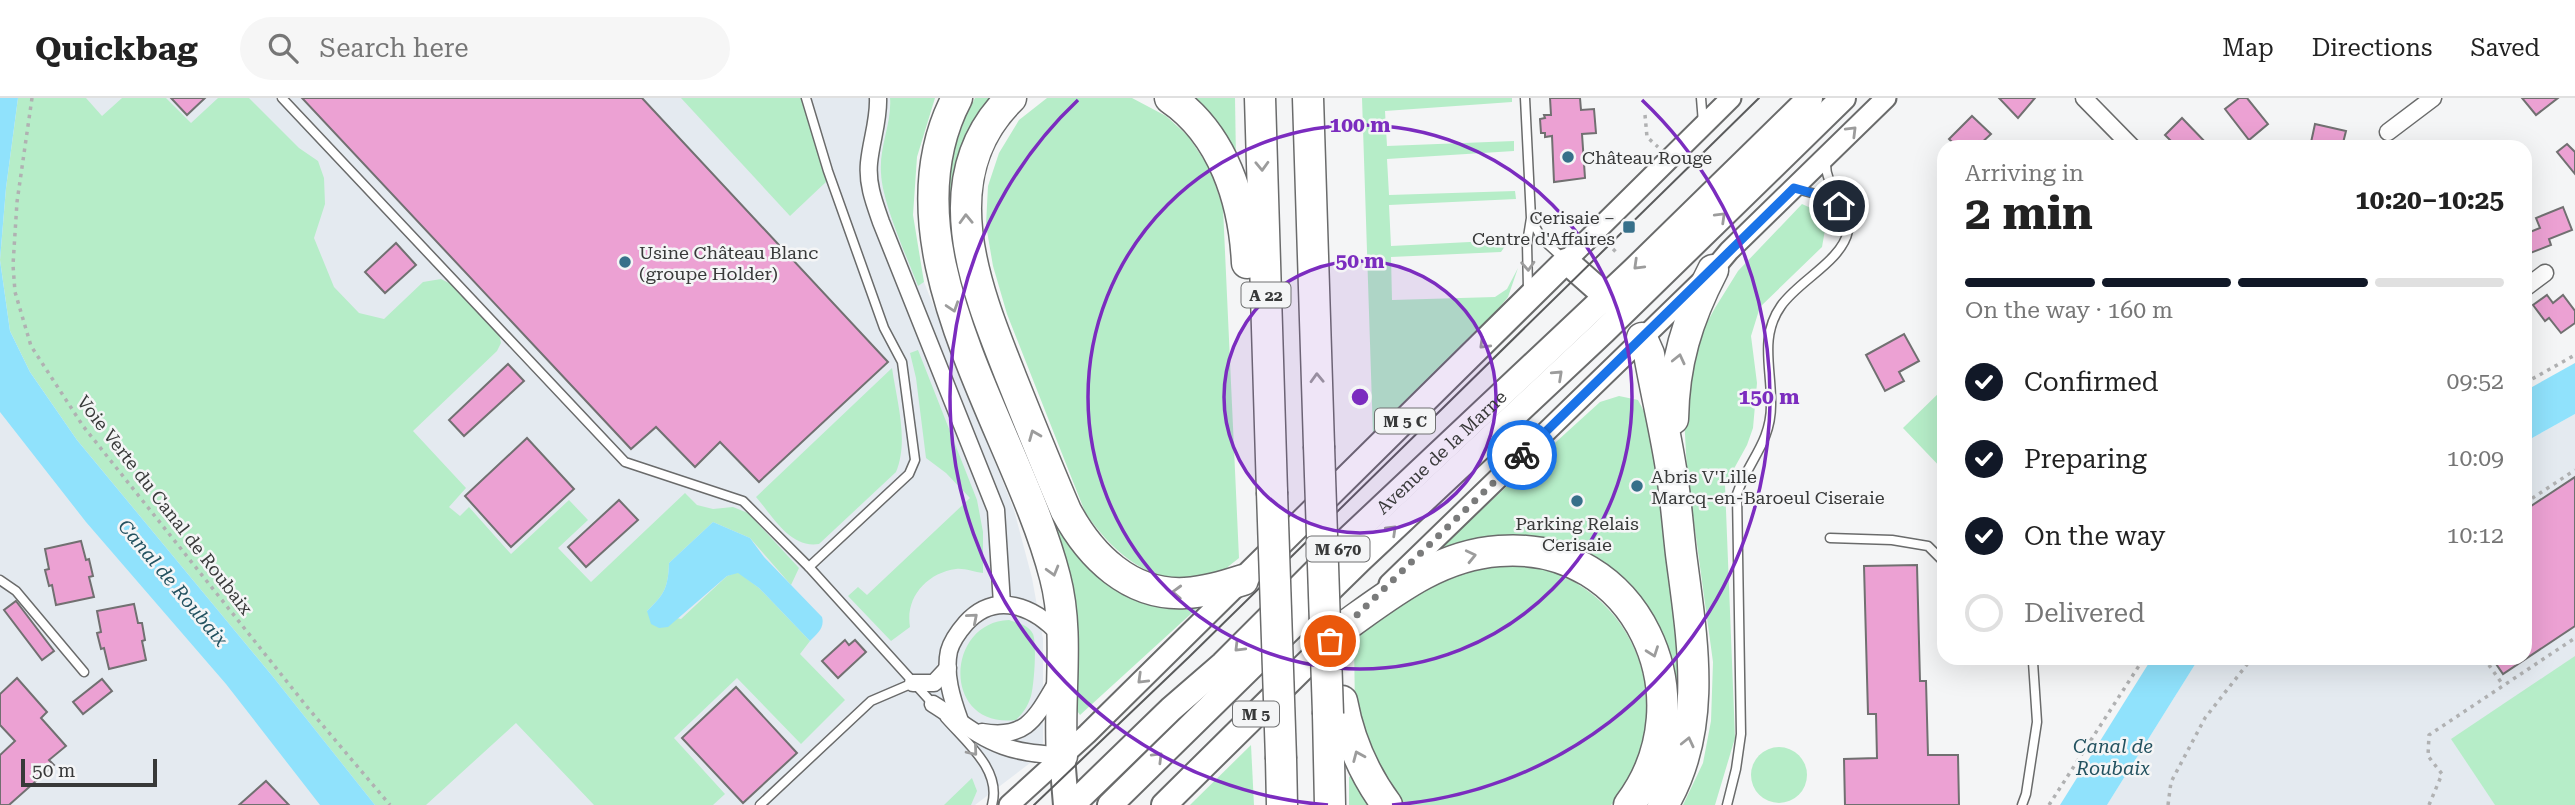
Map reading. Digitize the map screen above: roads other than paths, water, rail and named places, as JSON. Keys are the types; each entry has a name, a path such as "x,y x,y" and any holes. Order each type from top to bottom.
{"highway":[{"path":"957,98 940,141 933,174 933,209 941,261 948,292 971,359 1050,559 1058,589 1062,637 1062,756"},
{"path":"1011,98 985,130 974,155 966,209 968,243 985,309 1066,511 1098,558 1120,575 1143,586 1157,591 1183,593 1217,588 1243,580"},
{"path":"1170,98 1209,135 1237,197 1245,229 1249,312 1255,361 1271,446"},
{"name":"A 22","path":"1260,98 1282,805"},
{"name":"A 22","path":"1308,98 1323,569 1335,708"},
{"path":"1672,475 1676,367 1692,316 1713,270"},
{"path":"1642,338 1649,354 1672,475 1691,632 1693,710 1684,758 1674,787 1663,805"},
{"path":"1348,624 1422,574 1471,555 1523,550 1548,555 1568,562 1607,584 1638,617 1660,673 1664,702 1658,747 1651,771 1629,805"},
{"path":"1330,805 1335,708"},
{"path":"1335,708 1349,732 1364,770 1387,805"}],"main road":[{"name":"Avenue de la Marne","path":"1110,805 1360,560 1615,303 1810,98"},
{"name":"Avenue de la Marne","path":"1072,805 1171,709 1223,664 1348,539 1843,98"},
{"name":"M 5 C","path":"1243,580 1566,261"},
{"path":"1566,261 1615,303 1642,338"},
{"name":"M 5","path":"1164,805 1348,624"},
{"path":"1062,756 1066,805"}],"street":[{"path":"877,98 877,117 869,164 871,191 996,510 1002,604"},
{"name":"M 5 C","path":"1566,261 1731,98"},
{"name":"M 5","path":"1348,624 1886,98"},
{"path":"2084,98 2125,140"},
{"path":"2388,132 2433,98"},
{"path":"2532,283 2545,273"},
{"name":"M 5 C","path":"1009,805 1243,580"},
{"path":"966,726 951,694 948,668 949,651 962,627 981,610 1011,604 1037,614 1062,637"},
{"path":"913,683 934,683 948,668"},
{"path":"966,726 1001,734 1017,732 1039,712 1061,674"},
{"path":"933,704 966,726 1014,750 1062,756"}],"lane":[{"path":"282,98 625,461 743,501 809,568 933,704 988,770 995,786 992,805"},
{"path":"806,98 828,171 884,328 902,362 915,460 909,474 809,568"},
{"path":"1518,311 1528,286 1527,243 1531,218 1525,98"},
{"path":"1701,98 1703,124"},
{"path":"1727,805 1741,734 1737,494 1743,476 1759,454 1772,407 1769,325 1782,304 1839,249 1848,233 1848,214 1826,175 1827,156"},
{"path":"1794,188 1823,196 1848,214"},
{"path":"1531,218 1542,239 1566,261"},
{"path":"1830,538 1892,540 1928,546 1937,555"},
{"path":"0,580 16,591 84,672"},
{"path":"2022,805 2037,722 2033,665"},
{"path":"760,805 871,701 913,683"}],"water":[{"path":"0,98 18,98 0,260"},
{"path":"0,260 10,331 30,372 77,440 375,805 320,805 226,684 86,522 0,412"},
{"path":"2575,363 2575,414 2532,438 2532,387"},
{"path":"713,522 750,538 764,557 822,617 821,628 810,641 759,588 738,573 727,576 668,627 659,628 651,624 647,611 664,590 669,563"},
{"name":"Canal de Roubaix","path":"2148,665 2195,665 2107,805 2060,805"}],"tram line":[{"path":"1034,805 1189,657 1759,98"}],"place":[{"name":"Château Rouge","path":"1568,157"},
{"name":"Cerisaie – Centre d'Affaires","path":"1629,227"},
{"name":"Usine Château Blanc (groupe Holder)","path":"625,262"},
{"name":"Abris V'Lille Marcq-en-Baroeul Ciseraie","path":"1637,486"},
{"name":"Parking Relais Cerisaie","path":"1577,501"}]}
